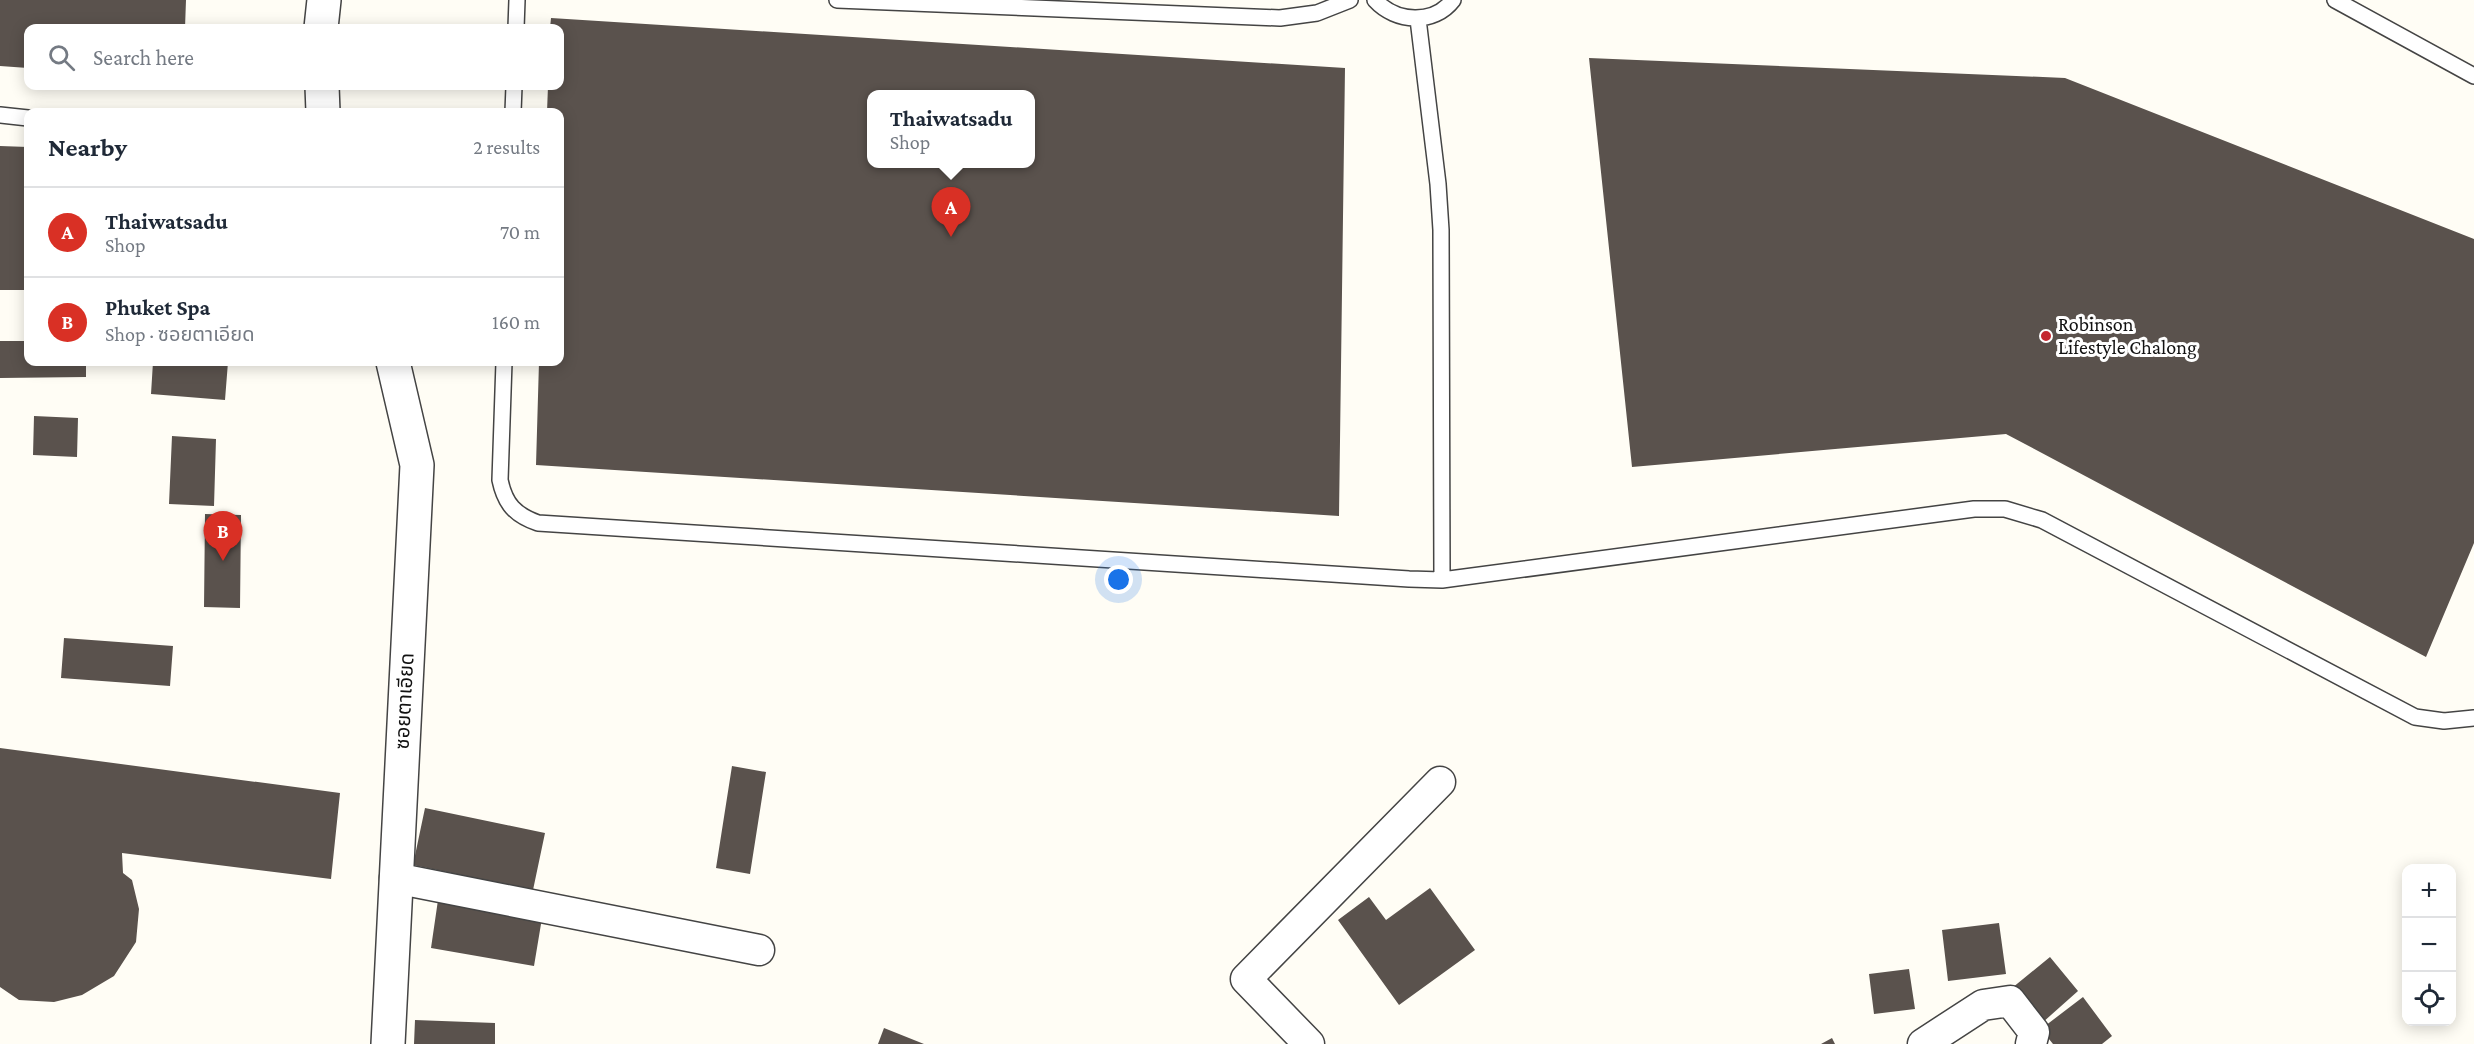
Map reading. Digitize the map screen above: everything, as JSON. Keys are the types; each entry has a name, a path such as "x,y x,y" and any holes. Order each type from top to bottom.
{"street":[{"path":"321,24 324,0"},
{"path":"322,90 323,108"},
{"name":"ซอยตาเอียด","path":"388,1044 417,465 394,366"},
{"path":"1309,1044 1246,979 1440,782"},
{"path":"395,878 759,950"},
{"path":"1923,1044 1983,1005 2010,1001 2034,1032 2031,1044"}],"lane":[{"path":"516,24 517,0"},
{"path":"837,0 1280,18 1317,14 1350,0"},
{"path":"1376,0 1389,12 1418,19 1435,15 1449,6 1453,0"},
{"path":"2335,0 2355,4 2474,76"},
{"path":"1418,19 1438,184 1441,230 1442,580"},
{"path":"513,108 514,90"},
{"path":"0,115 24,118"},
{"path":"504,366 500,480 502,493 510,508 523,518 538,523 1442,580 1974,509 2005,509 2042,520 2415,717 2444,721 2474,718"}],"building":[{"path":"0,0 186,0 185,24 24,24 24,68 0,66"},
{"path":"551,18 1345,68 1339,516 536,465 539,366 564,366 564,108 547,108 548,90 564,90 564,24 550,24"},
{"name":"Robinson Lifestyle Chalong","path":"1589,58 2065,78 2474,239 2474,543 2426,657 2006,434 1632,467"},
{"path":"0,146 24,147 24,290 0,290"},
{"path":"0,341 24,341 24,366 86,366 86,377 0,378"},
{"path":"153,366 228,366 225,400 151,394"},
{"path":"34,416 78,418 77,457 33,455"},
{"path":"172,436 216,439 214,506 169,504"},
{"path":"205,514 241,515 240,608 204,607"},
{"path":"64,638 173,646 170,686 61,678"},
{"path":"0,748 340,793 331,879 122,853 123,873 132,880 139,909 136,942 114,976 82,995 54,1002 19,1000 0,987"},
{"path":"732,766 766,772 750,874 716,868"},
{"path":"425,808 545,833 533,890 413,865"},
{"path":"1430,888 1475,950 1399,1005 1338,920 1369,897 1386,920"},
{"path":"438,900 542,918 534,966 431,948"},
{"path":"1999,923 2006,974 1948,981 1942,930"},
{"path":"2050,957 2078,991 2042,1023 2012,988"},
{"path":"1909,969 1915,1009 1874,1014 1869,974"},
{"path":"2083,997 2112,1036 2102,1044 2053,1044 2041,1029"},
{"path":"415,1020 495,1023 495,1044 414,1044"},
{"path":"884,1028 924,1044 878,1044"},
{"path":"1832,1038 1835,1044 1821,1044"}],"place":[{"name":"Thaiwatsadu","path":"951,237"},
{"name":"Robinson Lifestyle Chalong","path":"2046,336"},
{"name":"Phuket Spa","path":"223,561"}]}
